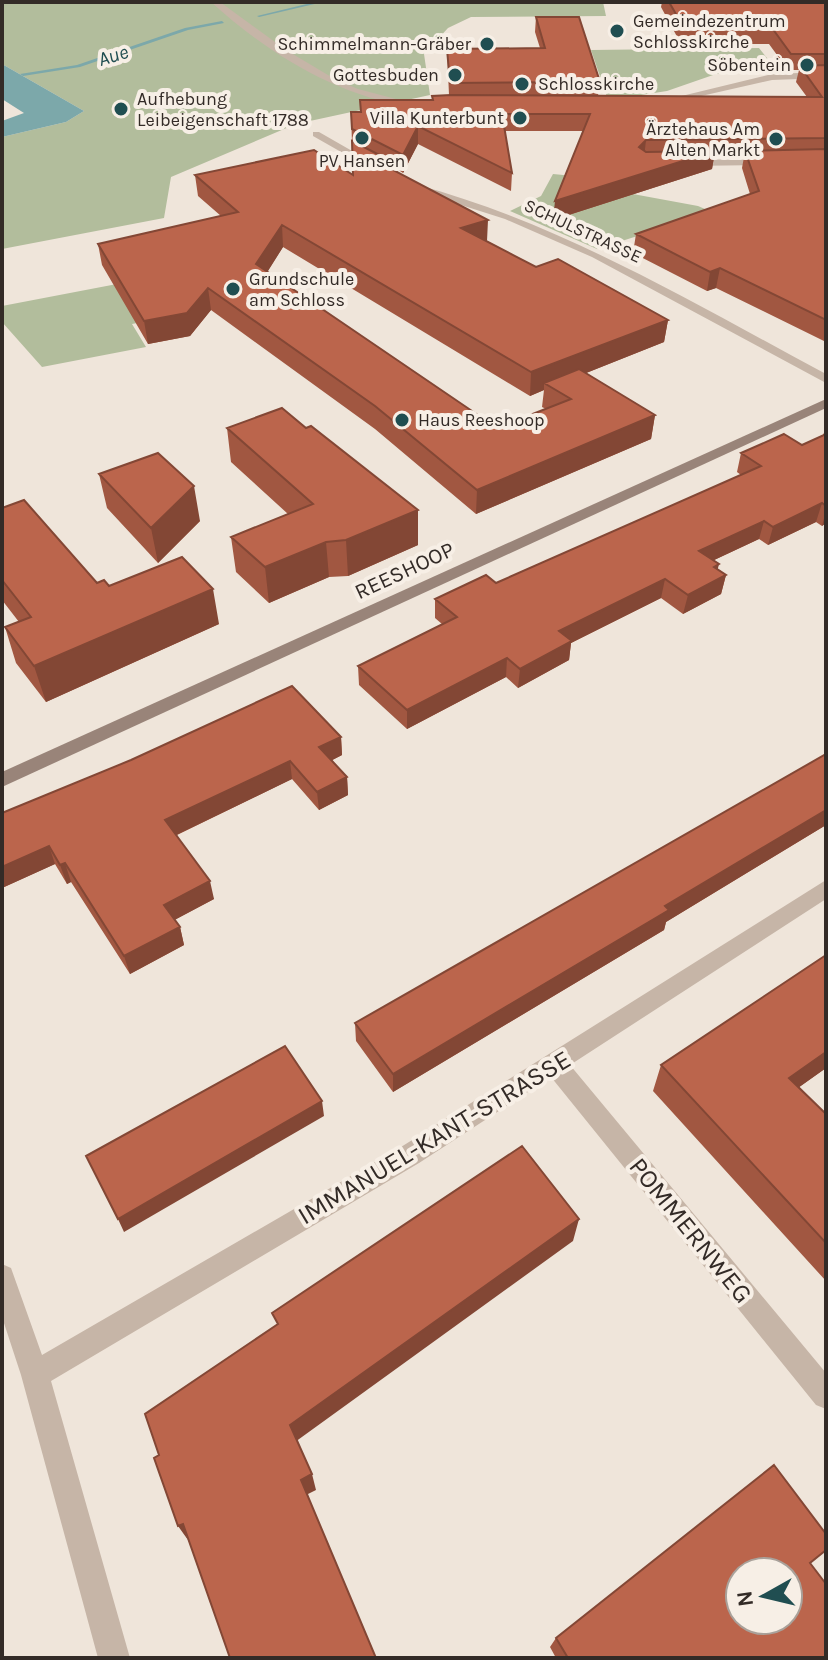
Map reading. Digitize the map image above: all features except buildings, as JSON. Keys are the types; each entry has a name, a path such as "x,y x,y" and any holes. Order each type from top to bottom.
{"street":[{"path":"215,2 320,78 366,96 427,106"},
{"path":"650,103 772,77 825,75"},
{"path":"316,134 384,172"},
{"path":"674,164 826,161"},
{"name":"SCHULSTRASSE","path":"407,183 509,217 596,255 826,379"},
{"name":"REESHOOP","path":"2,780 826,403"},
{"name":"IMMANUEL-KANT-STRASSE","path":"35,1375 410,1155 826,888"},
{"name":"POMMERNWEG","path":"555,1064 826,1395"},
{"path":"2,1277 35,1375 114,1658"}],"green space":[{"path":"2,2 603,2 606,16 471,17 448,28 424,54 430,95 296,124 171,177 164,218 2,249 2,137 66,122 84,111 2,64"},
{"path":"759,48 774,67 716,74 667,91 608,100 591,50"},
{"path":"553,174 625,181 622,192 698,206 712,212 597,249 510,211 541,196"},
{"path":"211,266 264,299 132,324 146,347 42,367 2,322 2,306"}],"water":[{"path":"2,64 84,111 66,122 2,137 2,121 24,113 2,99"}],"waterway":[{"name":"Aue","path":"259,16 321,2"},
{"name":"Aue","path":"23,74 78,66 187,29 222,22"}],"place":[{"name":"Gemeindezentrum Schlosskirche","path":"617,31"},
{"name":"Schimmelmann-Gräber","path":"487,44"},
{"name":"Söbentein","path":"807,65"},
{"name":"Gottesbuden","path":"455,75"},
{"name":"Schlosskirche","path":"522,84"},
{"name":"Aufhebung Leibeigenschaft 1788","path":"121,109"},
{"name":"Villa Kunterbunt","path":"520,118"},
{"name":"PV Hansen","path":"362,138"},
{"name":"Ärztehaus Am Alten Markt","path":"776,139"},
{"name":"Grundschule am Schloss","path":"233,289"},
{"name":"Haus Reeshoop","path":"402,420"}]}
